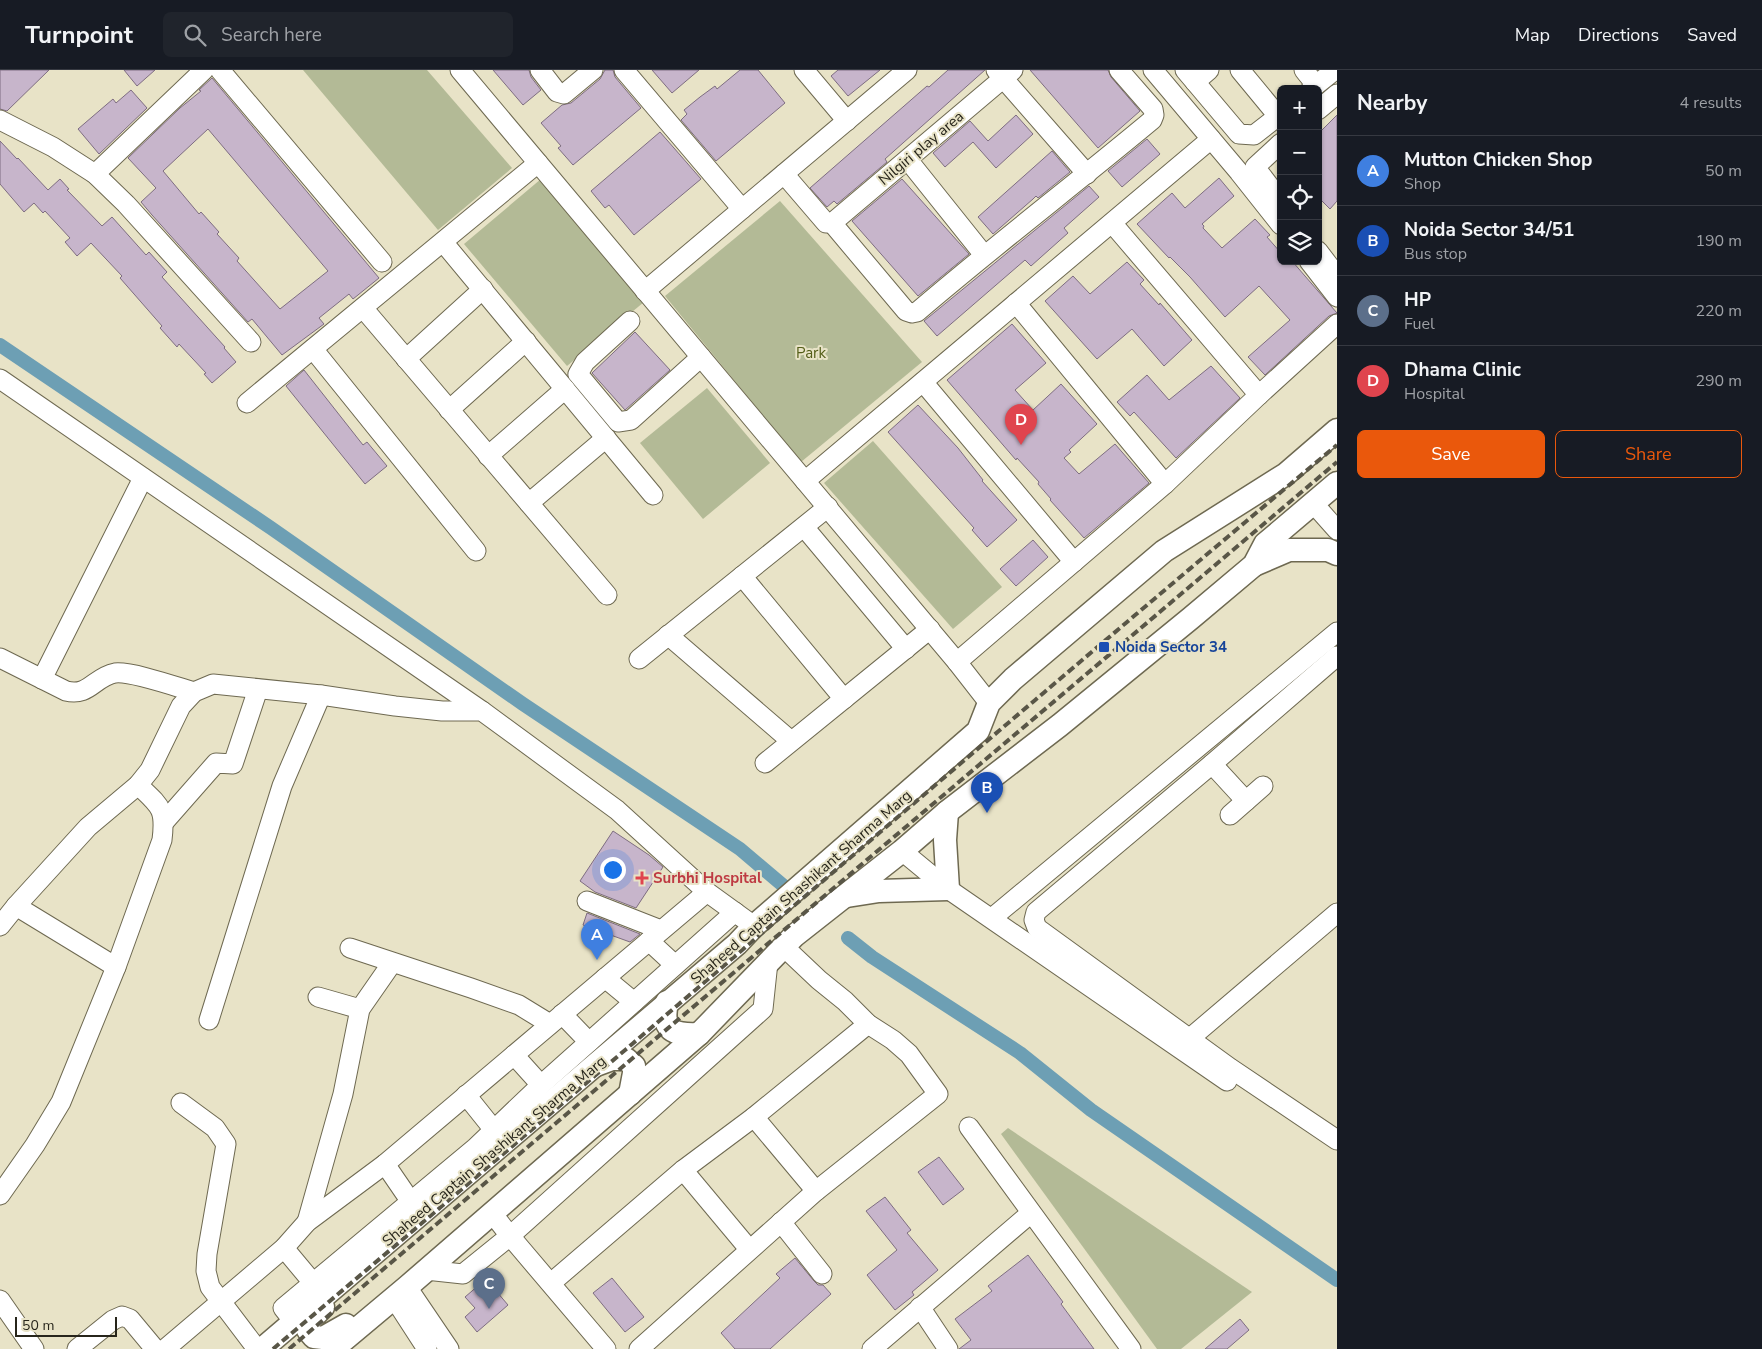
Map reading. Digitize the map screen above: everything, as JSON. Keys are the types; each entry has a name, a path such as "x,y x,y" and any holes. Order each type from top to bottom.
{"main road":[{"name":"Shaheed Captain Shashikant Sharma Marg","path":"262,1349 737,944 754,926 978,731 989,703 1013,679 1164,551 1286,474 1337,430"},
{"path":"1254,565 1266,544 1337,483"},
{"path":"333,1349 699,1034 789,941 902,851 947,812 1060,725 1254,565 1289,550 1328,550 1337,554"},
{"path":"840,900 879,891 948,889 945,840 947,812"},
{"path":"667,1002 664,1015 670,1029 685,1034 699,1034"},
{"path":"595,1065 612,1059 626,1059 634,1066 630,1094"},
{"path":"338,1286 325,1306 309,1321 307,1325 310,1334 314,1337 323,1338 340,1328 371,1318"},
{"path":"275,1349 281,1347 290,1349"}],"street":[{"path":"95,174 204,70"},
{"path":"220,70 382,262"},
{"path":"460,70 957,662 989,703"},
{"path":"540,70 560,94 564,94 593,70"},
{"path":"624,70 742,209"},
{"path":"804,70 847,121"},
{"path":"645,291 907,70"},
{"path":"784,174 831,224 906,311 917,312 984,255 1152,120 1154,115 1153,109 1119,70"},
{"path":"1153,70 1277,221"},
{"path":"1240,70 1277,113"},
{"path":"1304,70 1313,85"},
{"path":"1316,85 1334,70"},
{"path":"1004,73 1087,174"},
{"name":"Nilgiri play area","path":"831,224 908,160 1004,73"},
{"path":"1197,74 1239,134 1254,135 1277,117"},
{"path":"1322,107 1337,94"},
{"path":"0,120 53,147 95,174 126,204 251,342"},
{"path":"805,481 1211,139"},
{"path":"1277,147 1255,167 1277,196"},
{"path":"908,160 984,255"},
{"path":"247,403 538,163"},
{"path":"1112,223 1259,395"},
{"path":"443,242 653,495"},
{"path":"1322,256 1337,276"},
{"path":"1312,265 1337,297"},
{"path":"406,359 482,290"},
{"path":"1016,304 1165,484"},
{"path":"363,308 607,595"},
{"path":"630,321 585,362 578,374 618,422 632,420 701,357"},
{"path":"957,662 1165,484 1337,324"},
{"path":"449,410 526,341"},
{"path":"313,349 476,551"},
{"path":"0,379 482,711 617,810 707,892 754,926"},
{"path":"923,382 1074,562"},
{"path":"488,456 565,389"},
{"path":"529,503 606,438"},
{"path":"42,679 143,478"},
{"path":"1312,503 1337,530"},
{"path":"639,659 828,508"},
{"path":"804,527 906,649"},
{"path":"742,576 844,699"},
{"path":"764,762 930,630"},
{"path":"992,918 1337,632"},
{"path":"668,635 791,741"},
{"path":"1337,656 1036,912 1034,920 1037,928 1184,1042 1337,1153"},
{"path":"0,658 66,691 75,693 85,690 102,678 115,673 130,674 194,692"},
{"path":"0,926 88,827 138,785 150,770 181,706 194,692 213,684 321,695 433,710 482,711"},
{"path":"0,1195 30,1152 61,1102 116,967 162,840 165,821 216,762 233,764 258,689"},
{"path":"209,1020 282,786 321,695"},
{"path":"1212,764 1246,801"},
{"path":"138,785 158,805 165,821"},
{"path":"1230,815 1263,786"},
{"path":"902,851 948,889 1184,1042 1230,1068 1337,1140"},
{"path":"165,1349 284,1248 307,1222 385,1164 707,892"},
{"path":"587,901 655,936 675,966"},
{"path":"16,906 116,967"},
{"path":"294,1322 284,1308 475,1148 541,1085 735,912"},
{"path":"1184,1042 1335,917"},
{"path":"640,1349 816,1191 938,1094 922,1069 909,1054 893,1040 868,1024 845,1001 819,980 789,941"},
{"path":"350,948 471,988 556,1019 589,1042"},
{"path":"426,1270 463,1274 510,1236 763,1009 768,962"},
{"path":"307,1222 343,1094 360,1009 392,963"},
{"path":"605,978 634,1002"},
{"path":"318,997 360,1009"},
{"path":"551,1283 683,1170 754,1117 868,1024"},
{"path":"514,1055 541,1085"},
{"path":"466,1095 494,1130"},
{"path":"181,1104 215,1128 226,1144 206,1271 210,1287 257,1349"},
{"path":"754,1117 816,1191"},
{"path":"968,1127 1131,1349"},
{"path":"385,1164 411,1202"},
{"path":"683,1170 749,1250"},
{"path":"492,1213 606,1349"},
{"path":"872,1349 1031,1213"},
{"path":"781,1222 822,1274"},
{"path":"284,1248 314,1284"},
{"path":"400,1292 434,1347"},
{"path":"0,1300 34,1349"},
{"path":"920,1307 948,1349"},
{"path":"77,1349 113,1320 122,1316 130,1319 155,1349"}],"green space":[{"path":"303,70 427,70 512,168 438,230"},
{"path":"541,179 644,302 567,366 464,244"},
{"name":"Park","path":"780,201 922,362 801,462 665,296"},
{"path":"707,388 770,463 703,519 640,443"},
{"path":"873,441 1002,587 953,629 824,483"},
{"path":"1008,1128 1252,1292 1181,1349 1157,1349 1001,1134"}],"building":[{"path":"0,70 49,70 7,111 0,109"},
{"path":"124,70 155,70 137,86"},
{"path":"493,70 529,70 531,77 541,90 523,105"},
{"path":"605,70 613,70 615,77 641,108 573,165 558,148 561,146 541,123 562,105 571,103 600,79"},
{"path":"652,70 699,70 672,93"},
{"path":"740,70 758,70 785,103 716,161 681,120 687,114 684,110 715,86 717,89"},
{"path":"838,70 880,70 848,96 831,76"},
{"path":"948,70 985,70 885,159 887,162 837,204 834,201 827,207 810,188"},
{"path":"1030,70 1108,70 1111,77 1140,111 1098,148"},
{"path":"212,78 379,278 353,299 349,294 319,318 324,324 282,355 252,319 248,322 141,202 156,188 128,158 180,108 201,91 199,90","holes":["208,129 328,271 280,309 237,261 239,258 217,234 219,232 201,212 199,214 163,171"]},
{"path":"131,90 147,108 99,154 78,129 113,99 116,103"},
{"path":"1016,115 1033,134 996,168 973,142 945,167 933,153 970,121 988,141"},
{"path":"1337,115 1337,201 1330,209 1322,201 1322,130"},
{"path":"660,132 701,179 634,235 609,205 605,208 591,191"},
{"path":"1147,139 1160,154 1122,187 1108,171"},
{"path":"0,141 48,190 60,179 69,189 67,190 102,226 112,217 146,255 149,252 167,272 162,277 225,347 236,362 212,383 204,374 206,373 179,344 177,347 160,328 162,326 120,278 122,276 91,243 77,256 65,242 70,238 45,211 43,213 34,203 24,212 0,184"},
{"path":"1052,151 1070,172 1038,198 1036,196 993,234 978,217"},
{"path":"1219,178 1234,196 1202,224 1203,228 1222,248 1255,219 1270,235 1267,237 1277,248 1277,265 1295,265 1337,313 1329,316 1265,375 1248,357 1290,320 1259,286 1225,317 1190,277 1137,224 1172,193 1185,208"},
{"path":"902,179 969,254 918,296 852,221"},
{"path":"1089,186 1099,197 1064,228 1068,233 1031,266 1025,260 937,336 924,321"},
{"path":"1127,262 1144,280 1140,284 1159,305 1160,303 1192,340 1164,366 1132,329 1097,359 1045,301 1073,276 1090,294"},
{"path":"1012,324 1046,363 1015,390 1033,410 1061,384 1097,424 1069,450 1071,452 1064,458 1079,474 1115,444 1149,483 1084,538 1050,500 1038,484 1039,482 1017,458 1016,460 947,380"},
{"path":"635,332 670,370 625,410 592,373"},
{"path":"1211,366 1240,398 1176,458 1134,412 1130,416 1117,402 1147,375 1169,400"},
{"path":"304,370 363,445 367,442 387,466 365,484 286,386"},
{"path":"918,405 958,448 982,481 1017,520 987,547 972,530 974,528 888,432"},
{"path":"1033,540 1048,557 1016,586 1000,569"},
{"path":"613,831 649,855 663,867 636,908 595,892 580,881"},
{"path":"587,913 640,934 630,942 583,925"},
{"path":"939,1157 964,1189 943,1205 918,1172"},
{"path":"885,1197 911,1230 907,1233 938,1270 912,1292 914,1295 895,1310 867,1275 897,1250 866,1211"},
{"path":"1028,1255 1063,1302 1061,1304 1094,1349 959,1349 971,1340 955,1319 992,1291 988,1286"},
{"path":"795,1258 818,1285 823,1285 831,1294 770,1349 735,1349 721,1333 780,1278 776,1274"},
{"path":"612,1278 644,1317 625,1332 593,1293"},
{"path":"486,1279 508,1305 477,1332 465,1317 475,1308 465,1297"},
{"path":"1240,1319 1249,1330 1227,1349 1205,1349"}],"waterway":[{"path":"0,345 271,528 523,704 740,849 792,893"},
{"path":"848,938 872,957 1020,1053 1091,1110 1337,1280"}],"railway":[{"path":"273,1349 1337,445"},
{"path":"289,1349 1337,462"}],"place":[{"name":"Dhama Clinic","path":"1021,445"},
{"name":"Noida Sector 34","path":"1104,647"},
{"name":"Noida Sector 34/51","path":"987,813"},
{"name":"Surbhi Hospital","path":"642,878"},
{"name":"Mutton Chicken Shop","path":"597,960"},
{"name":"HP","path":"489,1309"}]}
